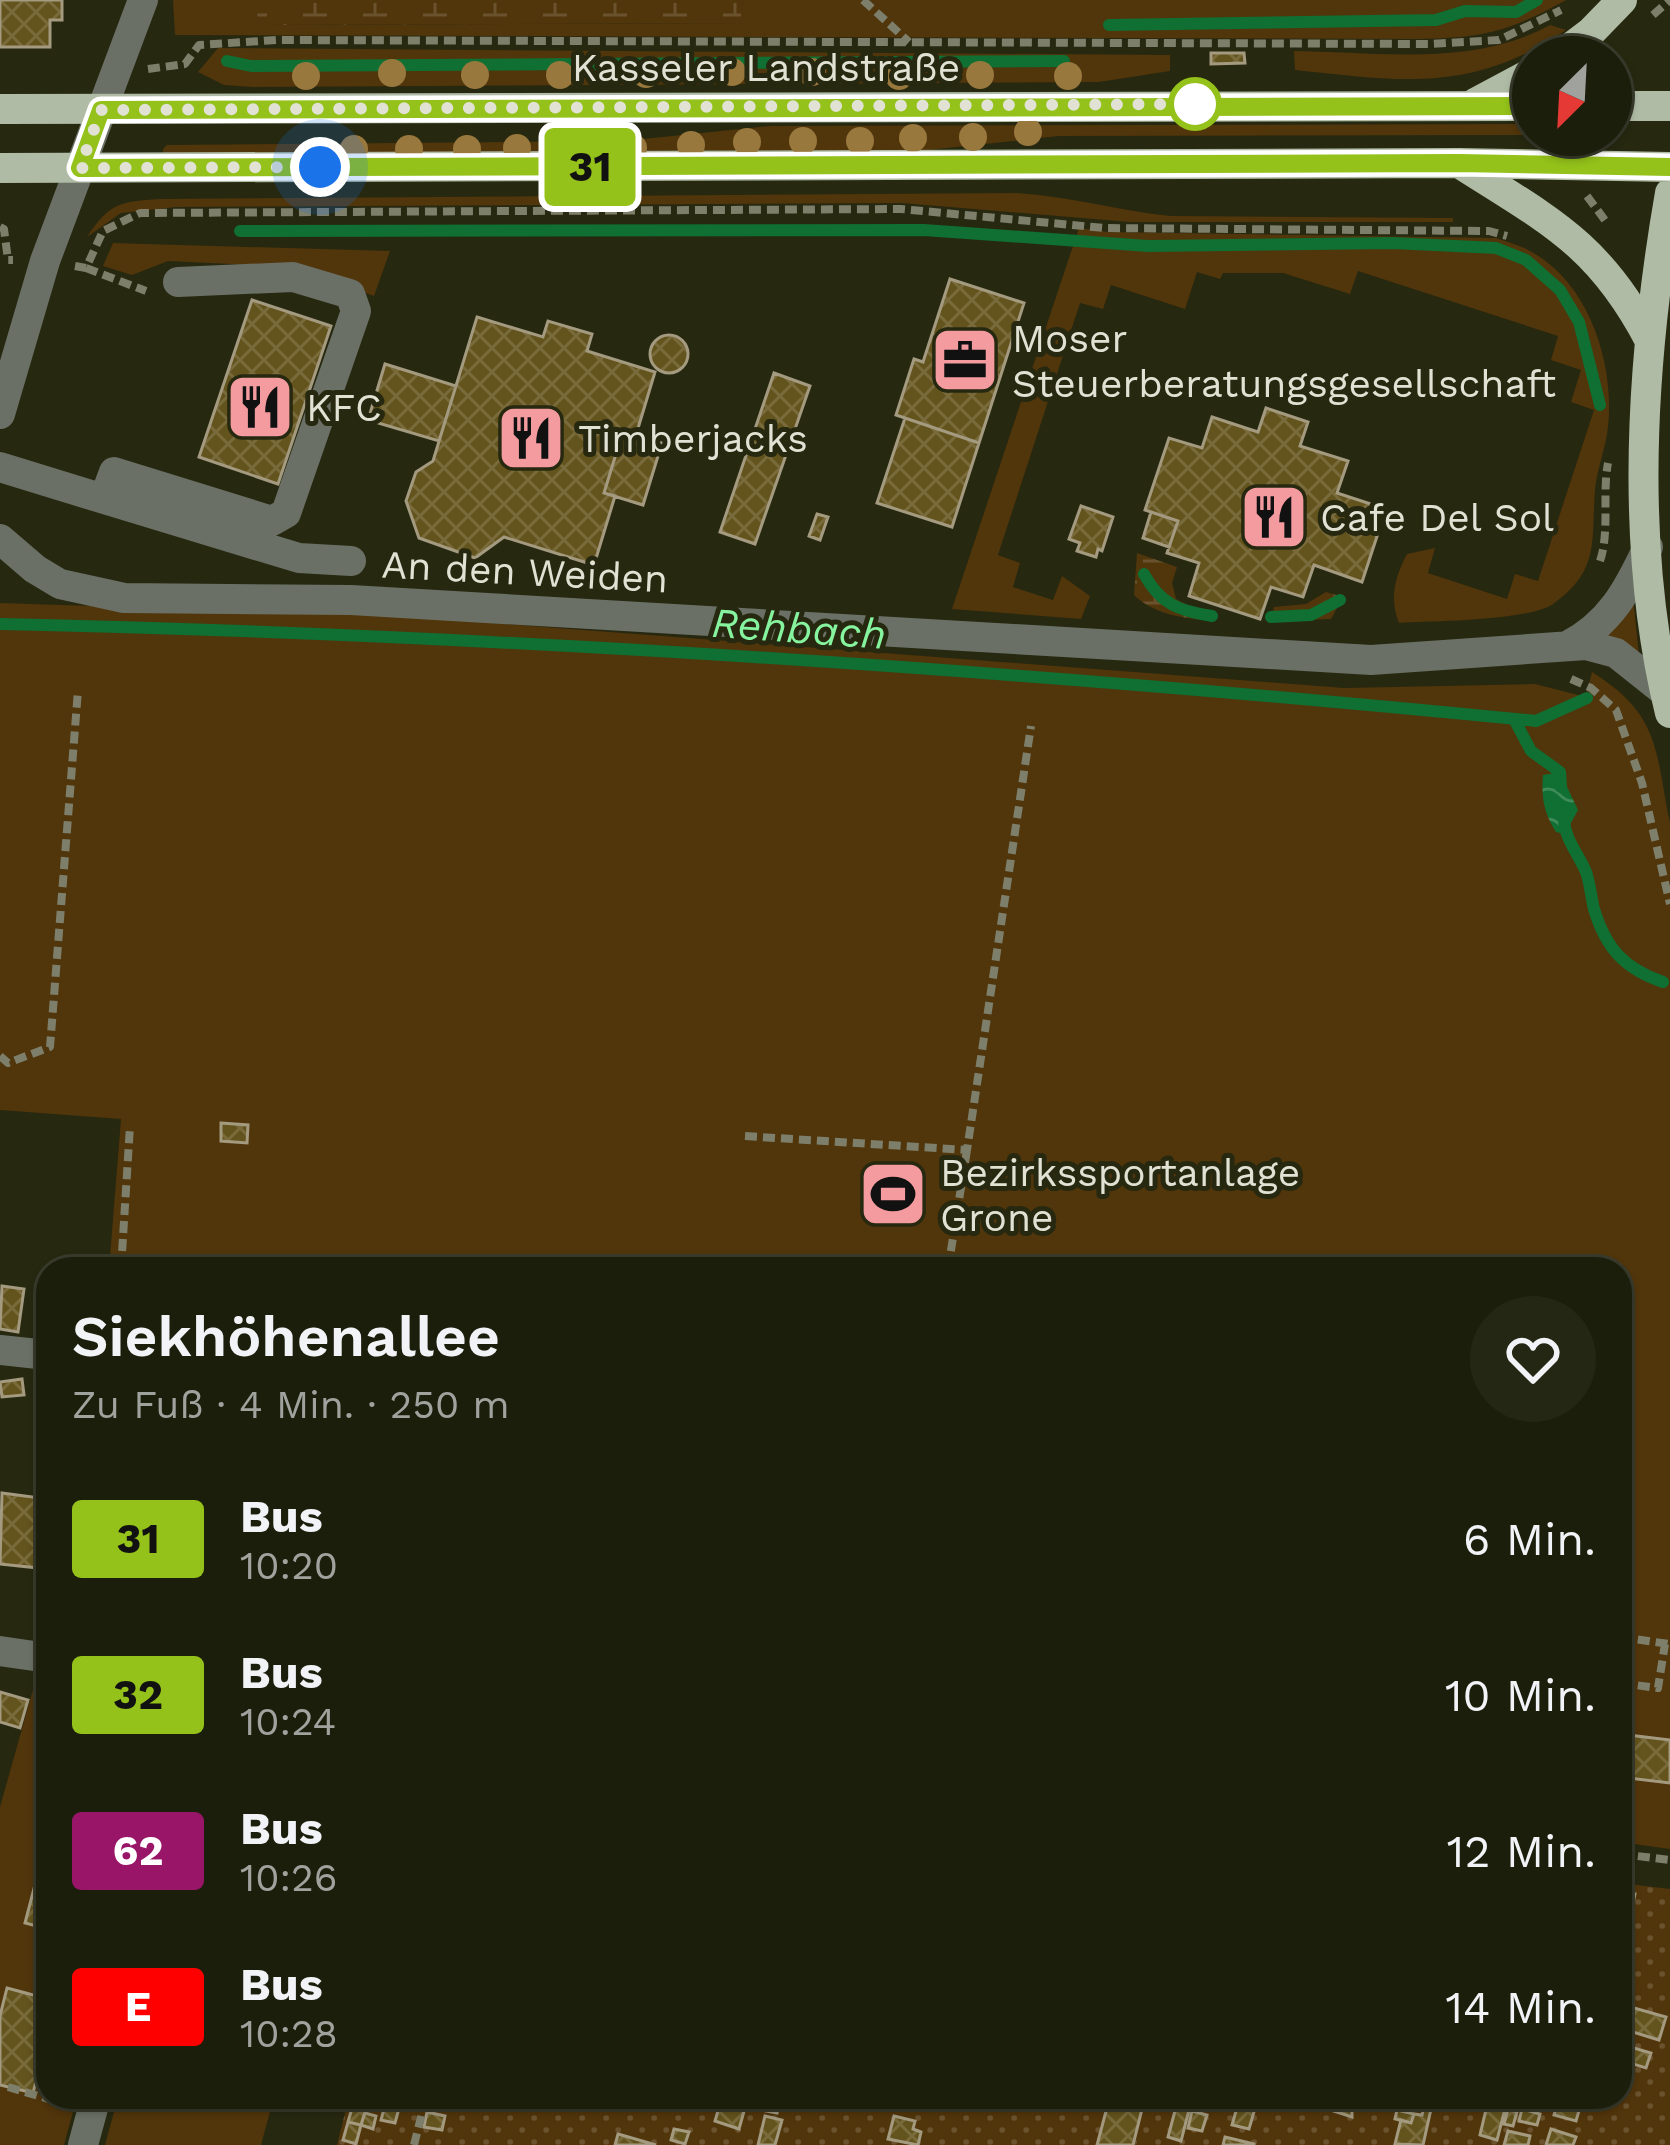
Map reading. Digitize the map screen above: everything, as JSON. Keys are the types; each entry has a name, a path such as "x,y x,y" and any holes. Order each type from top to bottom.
{"main road":[{"path":"1586,36 1622,0"},
{"path":"1470,105 1512,83"},
{"name":"Kasseler Landstraße","path":"0,110 1512,106"},
{"path":"1632,106 1670,106"},
{"path":"1459,163 1563,229 1589,253 1612,277 1649,341"},
{"path":"0,168 1459,163 1670,167"},
{"path":"1667,702 1648,547 1645,464 1649,341 1670,193"}],"street":[{"path":"0,414 45,261 143,0"},
{"path":"0,467 272,521 286,514 356,310 350,294 293,277 164,287"},
{"path":"109,486 299,558 351,561"},
{"name":"An den Weiden","path":"0,539 34,569 60,584 124,598 351,600 1371,660 1599,646 1616,653 1667,702"},
{"path":"1565,646 1604,622 1648,547"},
{"path":"0,1350 36,1354"},
{"path":"0,1651 36,1656"},
{"path":"83,2145 93,2109"}],"path":[{"path":"863,0 909,43"},
{"path":"115,72 185,64 199,44 276,40 1428,44 1498,40 1572,5"},
{"path":"86,268 103,231 140,213 901,209 1104,228 1489,231 1520,240"},
{"path":"45,261 164,287"},
{"path":"1597,570 1604,548 1603,490 1612,446"},
{"path":"1565,646 1568,677 1592,688 1616,710 1648,806 1670,904"},
{"path":"0,1056 8,1064 50,1048 78,690"},
{"path":"950,1257 1031,726"},
{"path":"122,1257 130,1126"},
{"path":"745,1136 967,1150"},
{"path":"1632,1638 1668,1644 1658,1688 1632,1685"},
{"path":"1632,1855 1670,1860"},
{"path":"8,2087 36,2093"},
{"path":"414,2145 424,2109"}],"green space":[{"path":"173,0 258,0 258,25 739,23 743,0 1566,0 1492,32 1411,39 175,35"},
{"path":"258,0 743,0 740,23 257,25"},
{"path":"1550,25 1566,30 1556,36 1525,36"},
{"path":"1512,40 1512,59 1435,78 1295,70 1294,51 1425,54"},
{"path":"218,48 1170,55 1170,71 1099,82 252,87 224,85 198,72"},
{"path":"1512,124 1512,135 1059,136 919,151 163,153 167,145 624,141 770,126"},
{"path":"1017,193 1171,216 1453,218 1453,222 1130,222 902,203 176,207 121,213 87,237 117,206 160,199"},
{"path":"1079,228 1496,238 1551,265 1568,283 1594,327 1607,377 1607,435 1596,482 1593,539 1579,579 1541,610 1502,617 1399,623 1394,605 1407,554 1435,548 1428,573 1507,599 1515,574 1538,581 1594,410 1571,402 1581,370 1551,360 1558,336 1358,271 1350,294 1283,273 1223,273 1220,279 1197,272 1185,309 1111,285 1103,309 1080,303 998,555 1020,563 1013,587 1053,600 1062,576 1090,596 1081,619 952,609"},
{"path":"113,243 390,251 374,296 293,267 168,261 132,275 103,266"},
{"path":"1137,553 1177,567 1172,583 1176,599 1212,611 1211,621 1160,611 1134,595"},
{"path":"1326,592 1343,597 1331,619 1271,621 1274,607 1306,604"},
{"name":"Bezirkssportanlage Grone","path":"0,603 399,616 1344,688 1535,684 1586,697 1592,672 1615,688 1643,720 1657,755 1670,823 1670,1849 1632,1844 1632,1257 110,1257 121,1119 0,1110"},
{"path":"1633,603 1634,607 1639,655 1603,633"},
{"path":"36,1686 36,2109 74,2109 64,2145 0,2145 0,1807"},
{"path":"1632,1884 1670,1889 1670,2145 337,2145 346,2109 1632,2109"},
{"path":"115,2109 271,2109 261,2145 105,2145"}],"water":[{"path":"1560,772 1578,810 1565,834 1556,832 1543,798 1543,775"}],"building":[{"path":"0,0 62,0 62,20 50,20 50,47 0,47"},
{"path":"1211,53 1244,53 1245,63 1211,64"},
{"name":"Moser Steuerberatungsgesellschaft","path":"950,279 1024,303 979,443 896,415 914,359 923,362"},
{"name":"KFC","path":"252,300 331,326 278,484 199,457"},
{"name":"Timberjacks","path":"477,317 543,337 548,321 592,334 587,351 655,372 636,435 623,431 604,493 615,496 594,565 504,537 475,558 419,538 406,501 416,472 433,461"},
{"path":"669,335 682,341 688,354 682,367 669,373 656,367 650,354 656,341"},
{"path":"385,364 456,386 439,441 368,420"},
{"path":"774,373 810,386 755,544 720,532"},
{"name":"Cafe Del Sol","path":"1266,408 1308,422 1300,446 1348,461 1337,493 1386,509 1362,582 1314,565 1303,597 1271,587 1260,619 1189,596 1199,563 1167,553 1178,521 1145,510 1169,438 1202,448 1212,417 1258,432"},
{"path":"905,418 979,443 952,527 877,503"},
{"path":"623,431 662,443 643,505 604,493"},
{"path":"1081,506 1113,517 1096,557 1077,551 1080,543 1069,539"},
{"path":"1151,512 1178,521 1169,547 1143,538"},
{"path":"817,514 828,517 820,540 809,536"},
{"path":"221,1123 248,1125 247,1143 221,1141"},
{"path":"2,1286 24,1289 18,1332 0,1329"},
{"path":"22,1379 24,1395 2,1397 0,1382"},
{"path":"2,1493 36,1497 36,1568 0,1564"},
{"path":"0,1692 28,1700 20,1728 0,1722"},
{"path":"1632,1735 1670,1740 1670,1783 1632,1778"},
{"path":"36,1881 36,1926 25,1923"},
{"path":"7,1988 36,1996 33,2093 0,2085 0,2016"},
{"path":"1632,2007 1666,2017 1659,2040 1632,2032"},
{"path":"1632,2047 1651,2053 1646,2068 1632,2064"},
{"path":"352,2109 366,2109 361,2125 348,2122"},
{"path":"384,2109 399,2109 395,2123 381,2120"},
{"path":"718,2109 745,2109 739,2129 715,2121"},
{"path":"1107,2109 1142,2109 1133,2145 1097,2145"},
{"path":"1175,2109 1189,2110 1181,2141 1168,2137"},
{"path":"1237,2109 1255,2109 1249,2129 1232,2125"},
{"path":"1327,2109 1352,2109 1352,2117"},
{"path":"1423,2109 1431,2109 1423,2145 1395,2144 1401,2120 1411,2123 1414,2114 1422,2115"},
{"path":"1486,2109 1505,2109 1497,2140 1480,2135"},
{"path":"1508,2109 1517,2112 1513,2126 1504,2124"},
{"path":"1522,2109 1540,2114 1537,2125 1519,2121"},
{"path":"1556,2109 1580,2109 1576,2121 1554,2115"},
{"path":"1397,2110 1414,2114 1411,2123 1395,2119"},
{"path":"1192,2111 1207,2115 1202,2131 1188,2128"},
{"path":"427,2112 445,2116 442,2130 424,2127"},
{"path":"365,2113 376,2116 373,2129 361,2125"},
{"path":"765,2116 782,2120 775,2145 758,2145"},
{"path":"894,2116 915,2121 913,2129 921,2132 918,2145 888,2139"},
{"path":"348,2122 361,2125 356,2144 343,2140"},
{"path":"674,2129 689,2132 685,2144 671,2140"},
{"path":"1551,2129 1576,2137 1573,2145 1546,2145"},
{"path":"1508,2131 1530,2136 1528,2145 1504,2145"},
{"path":"618,2134 656,2145 615,2145"},
{"path":"1225,2137 1254,2144 1254,2145 1223,2145"}],"waterway":[{"path":"1109,25 1436,20 1465,11 1516,12 1537,0"},
{"path":"227,61 251,66 1064,61"},
{"path":"240,231 924,230 1148,246 1393,243 1496,248 1526,260 1560,290 1579,322 1600,405"},
{"path":"1144,574 1172,604 1212,616"},
{"path":"1271,617 1311,615 1340,600"},
{"name":"Rehbach","path":"0,624 385,637 769,658 1536,721 1587,698"},
{"path":"1514,719 1531,751 1560,772 1561,787"},
{"path":"1564,819 1604,935 1628,964 1663,982"}],"bus line":[{"name":"31","path":"1512,106 101,110 80,168 1459,163 1670,167"}],"place":[{"name":"Moser Steuerberatungsgesellschaft","path":"965,360"},
{"name":"KFC","path":"260,407"},
{"name":"Timberjacks","path":"531,438"},
{"name":"Cafe Del Sol","path":"1274,517"},
{"name":"Bezirkssportanlage Grone","path":"893,1194"}],"route":[{"path":"320,167 80,168 101,110 1195,104"}]}
